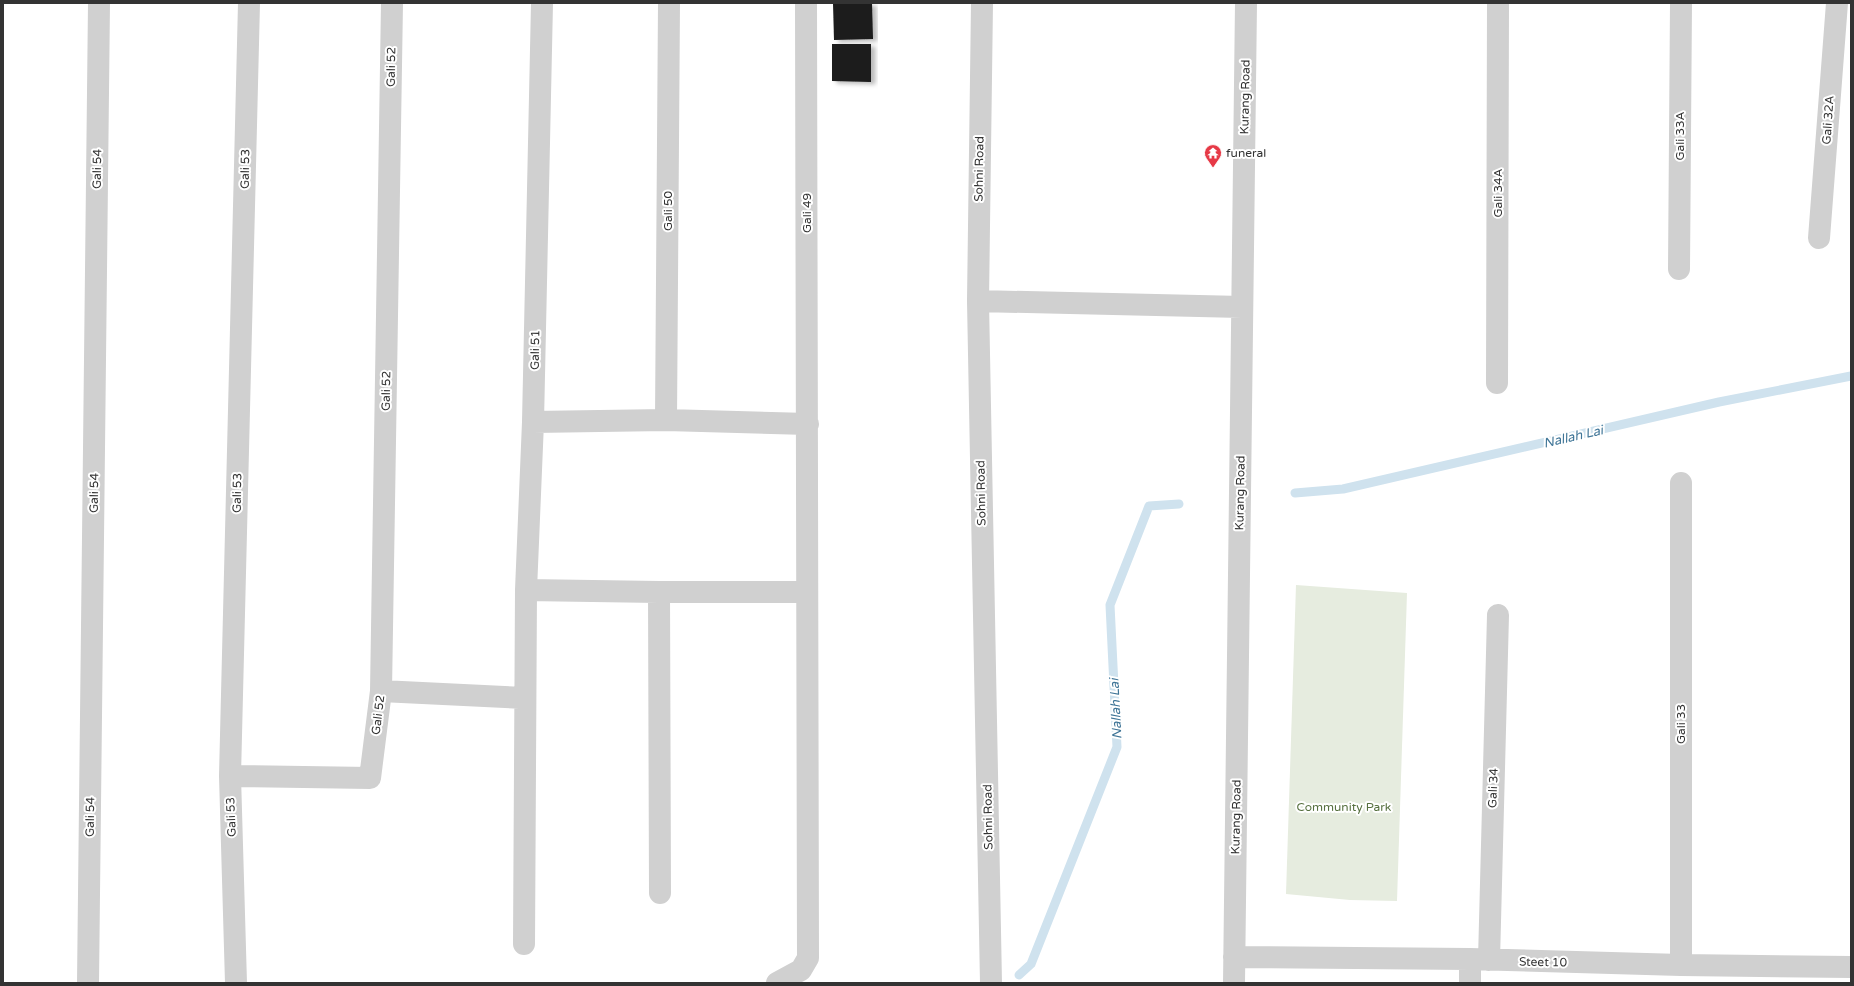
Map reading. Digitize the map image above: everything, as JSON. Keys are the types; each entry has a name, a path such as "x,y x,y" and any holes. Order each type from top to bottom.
{"street":[{"name":"Gali 54","path":"88,983 99,3"},
{"name":"Gali 53","path":"236,983 230,776 249,3"},
{"name":"Gali 52","path":"230,776 370,778 381,691 392,3"},
{"name":"Gali 51","path":"524,944 526,590 533,422 542,3"},
{"name":"Gali 50","path":"666,420 669,3"},
{"name":"Gali 49","path":"776,983 801,970 808,958 806,3"},
{"name":"Sohni Road","path":"982,3 978,300 991,983"},
{"name":"Kurang Road","path":"1234,983 1246,3"},
{"name":"Gali 34A","path":"1497,384 1498,3"},
{"name":"Gali 33A","path":"1679,269 1681,3"},
{"name":"Gali 32A","path":"1819,238 1837,3"},
{"path":"978,300 1242,307"},
{"path":"533,422 666,420 808,424"},
{"name":"Gali 33","path":"1681,483 1681,966"},
{"path":"526,590 807,592"},
{"path":"659,592 660,893"},
{"name":"Gali 34","path":"1470,983 1479,960 1498,615"},
{"path":"381,691 525,698"},
{"name":"Steet 10","path":"1234,957 1479,960 1654,974 1681,966 1839,972"}],"green space":[{"name":"Community Park","path":"1296,585 1407,593 1397,901 1350,900 1286,894"}],"building":[{"path":"833,3 872,3 873,39 834,40"},
{"path":"832,44 871,44 871,82 832,81"}],"waterway":[{"name":"Nallah Lai","path":"1295,493 1343,489 1719,402 1851,376"},
{"name":"Nallah Lai","path":"1019,975 1031,964 1117,747 1110,605 1149,506 1179,504"}],"place":[{"name":"funeral","path":"1213,168"}]}
